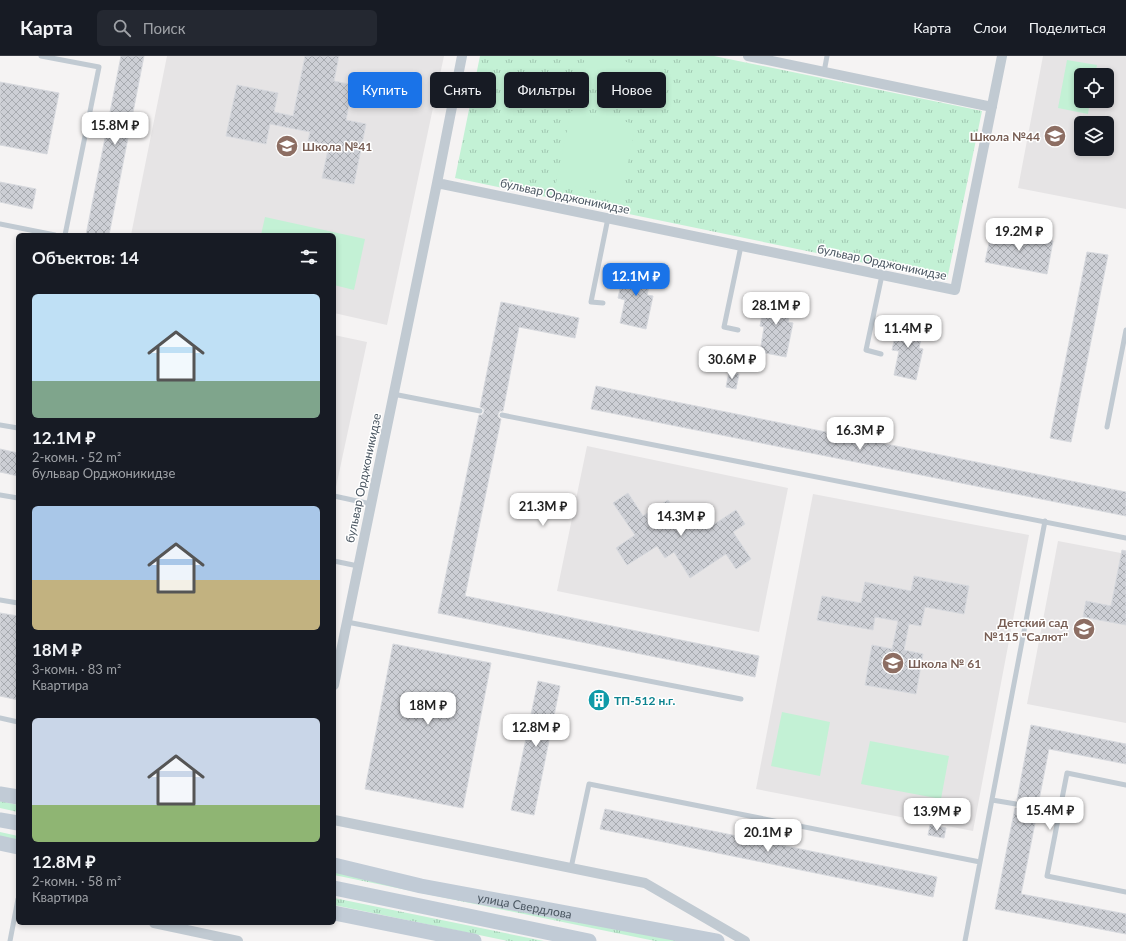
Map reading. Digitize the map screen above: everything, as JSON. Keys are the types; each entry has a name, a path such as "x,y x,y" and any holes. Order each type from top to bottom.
{"main road":[{"path":"0,794 16,797"},
{"path":"0,820 16,823"},
{"path":"0,843 16,847"},
{"name":"улица Свердлова","path":"336,865 421,886 717,941"},
{"name":"улица Свердлова","path":"336,888 589,941"},
{"path":"336,913 474,941"}],"street":[{"path":"437,183 462,56"},
{"path":"748,56 992,107"},
{"name":"бульвар Орджоникидзе","path":"336,669 347,622 437,183 955,290 1002,56"},
{"path":"336,820 645,883 745,941"},
{"path":"163,925 238,941"}],"lane":[{"path":"41,56 99,67 65,233"},
{"path":"824,72 827,56"},
{"path":"603,304 591,302 608,218"},
{"path":"0,224 45,233"},
{"path":"738,330 724,327 741,246"},
{"path":"881,354 866,350 882,275"},
{"path":"1107,428 1126,330"},
{"path":"394,394 480,411"},
{"path":"502,415 1126,538"},
{"path":"0,425 16,428"},
{"path":"0,495 16,498"},
{"path":"336,496 371,504"},
{"path":"965,941 1045,521"},
{"path":"336,561 358,566"},
{"path":"0,600 16,603"},
{"path":"347,622 741,699"},
{"path":"0,718 16,722"},
{"path":"1126,785 1068,773 1047,876 1126,892"},
{"path":"571,868 589,784 980,862"},
{"path":"992,800 1016,804"},
{"path":"1038,808 1060,813"},
{"path":"10,941 16,910"}],"shaded area":[{"name":"Школа №41","path":"167,56 444,56 441,72 430,72 430,108 433,108 387,325 336,313 336,233 131,233"},
{"name":"Школа №44","path":"1043,56 1126,56 1126,209 1018,188"},
{"path":"336,335 367,342 336,487"},
{"path":"587,446 788,488 759,632 557,591"},
{"name":"Школа № 61","path":"813,494 1029,535 973,831 756,789"},
{"name":"Детский сад №115 \"Салют\"","path":"1058,541 1126,554 1126,723 1027,704"}],"green space":[{"path":"480,56 714,56 982,111 947,280 455,178 469,108 496,108 496,72 477,72"},
{"path":"585,56 597,56 665,70 665,72 597,72 597,90 589,88 589,72 582,72"},
{"path":"1067,60 1097,65 1096,68 1074,68 1074,108 1089,108 1088,114 1058,108"},
{"path":"571,111 636,124 621,196 556,183"},
{"path":"265,217 365,239 354,290 336,286 336,233 261,233"},
{"path":"782,712 830,722 820,776 771,766"},
{"path":"870,741 949,756 941,799 861,784"},
{"path":"0,801 16,805 16,812 0,808"},
{"path":"0,832 16,836 16,842 0,839"},
{"path":"336,869 690,941 655,941 336,875"},
{"path":"336,898 544,941 508,941 336,905"}],"building":[{"path":"121,56 144,56 109,233 86,233"},
{"path":"305,56 339,56 334,81 348,84 348,108 346,120 366,124 354,184 322,178 329,145 308,141 310,132 270,124 266,144 226,136 237,85 278,93 274,112 293,116"},
{"path":"0,82 59,93 47,154 0,145"},
{"path":"0,182 36,189 32,209 0,202"},
{"path":"992,229 1053,241 1047,274 985,262"},
{"path":"1087,252 1108,255 1071,442 1050,438"},
{"path":"625,266 652,272 647,295 653,296 646,329 620,323 625,300 618,298"},
{"path":"766,294 792,299 788,322 793,323 786,357 760,352 764,327 760,326"},
{"path":"501,302 579,318 575,338 519,327 503,411 500,411 498,414 498,417 501,419 465,596 759,656 755,677 438,613 479,415 482,415 484,412 484,409 480,407"},
{"path":"899,319 924,325 919,348 923,349 916,380 894,375 899,351 892,350"},
{"path":"729,372 739,374 736,389 726,387"},
{"path":"596,386 1126,492 1126,516 591,409"},
{"path":"0,449 16,453 16,476 0,472"},
{"path":"628,493 643,516 668,500 685,525 702,515 710,527 736,510 745,524 733,532 751,559 736,569 726,554 690,578 674,552 665,558 657,546 627,565 616,548 635,535 613,503"},
{"path":"1122,550 1126,551 1126,625 1083,617 1086,601 1111,606"},
{"path":"914,576 969,586 964,614 925,607 921,626 909,624 904,650 923,654 916,694 865,685 872,645 892,649 898,621 875,617 873,630 817,620 822,596 861,603 865,582 911,591"},
{"path":"0,613 16,616 16,700 0,696"},
{"path":"393,644 491,663 463,808 365,789"},
{"path":"538,681 560,686 534,815 511,810"},
{"name":"ТП-512 н.г.","path":"592,693 607,695 605,706 590,704"},
{"path":"1031,725 1126,744 1126,764 1049,749 1038,805 1034,808 1034,811 1037,813 1021,894 1126,914 1126,934 995,909 1015,808 1018,808 1020,805 1020,802 1017,800"},
{"path":"605,809 937,877 933,897 600,829"},
{"path":"930,825 946,828 944,838 928,835"}],"place":[{"name":"Школа №44","path":"1055,136"},
{"name":"Школа №41","path":"287,146"},
{"name":"Детский сад №115 \"Салют\"","path":"1084,629"},
{"name":"Школа № 61","path":"893,663"},
{"name":"ТП-512 н.г.","path":"599,700"}]}
